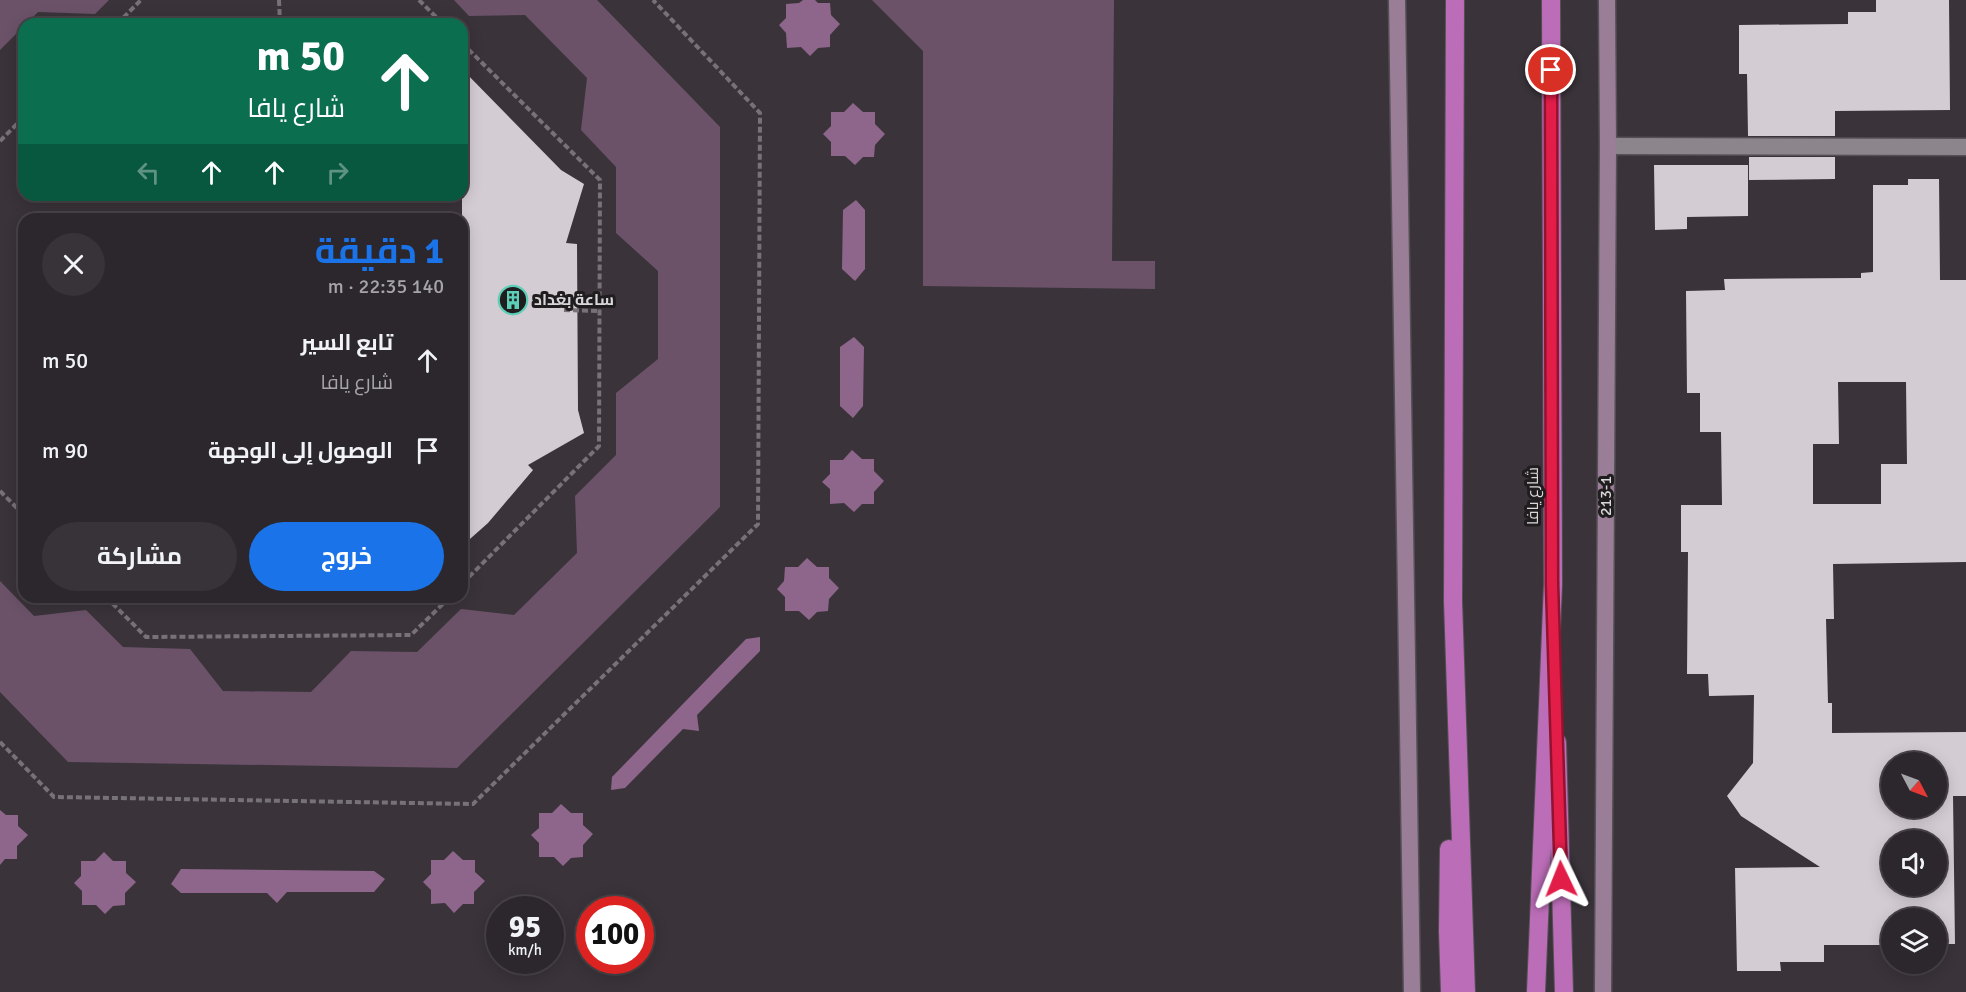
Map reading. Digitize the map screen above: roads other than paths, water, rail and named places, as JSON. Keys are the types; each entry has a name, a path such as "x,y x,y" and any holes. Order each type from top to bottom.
{"highway":[{"path":"1450,992 1448,931 1453,601 1455,0"},
{"name":"شارع يافا","path":"1536,992 1552,584 1551,0"},
{"path":"1552,584 1564,992"},
{"path":"1453,601 1466,992"}],"main road":[{"path":"1397,0 1412,992"},
{"name":"213-1","path":"1603,992 1607,0"}],"street":[{"path":"1608,146 1966,147"}],"place":[{"name":"ساعة بغداد","path":"513,300"}]}
